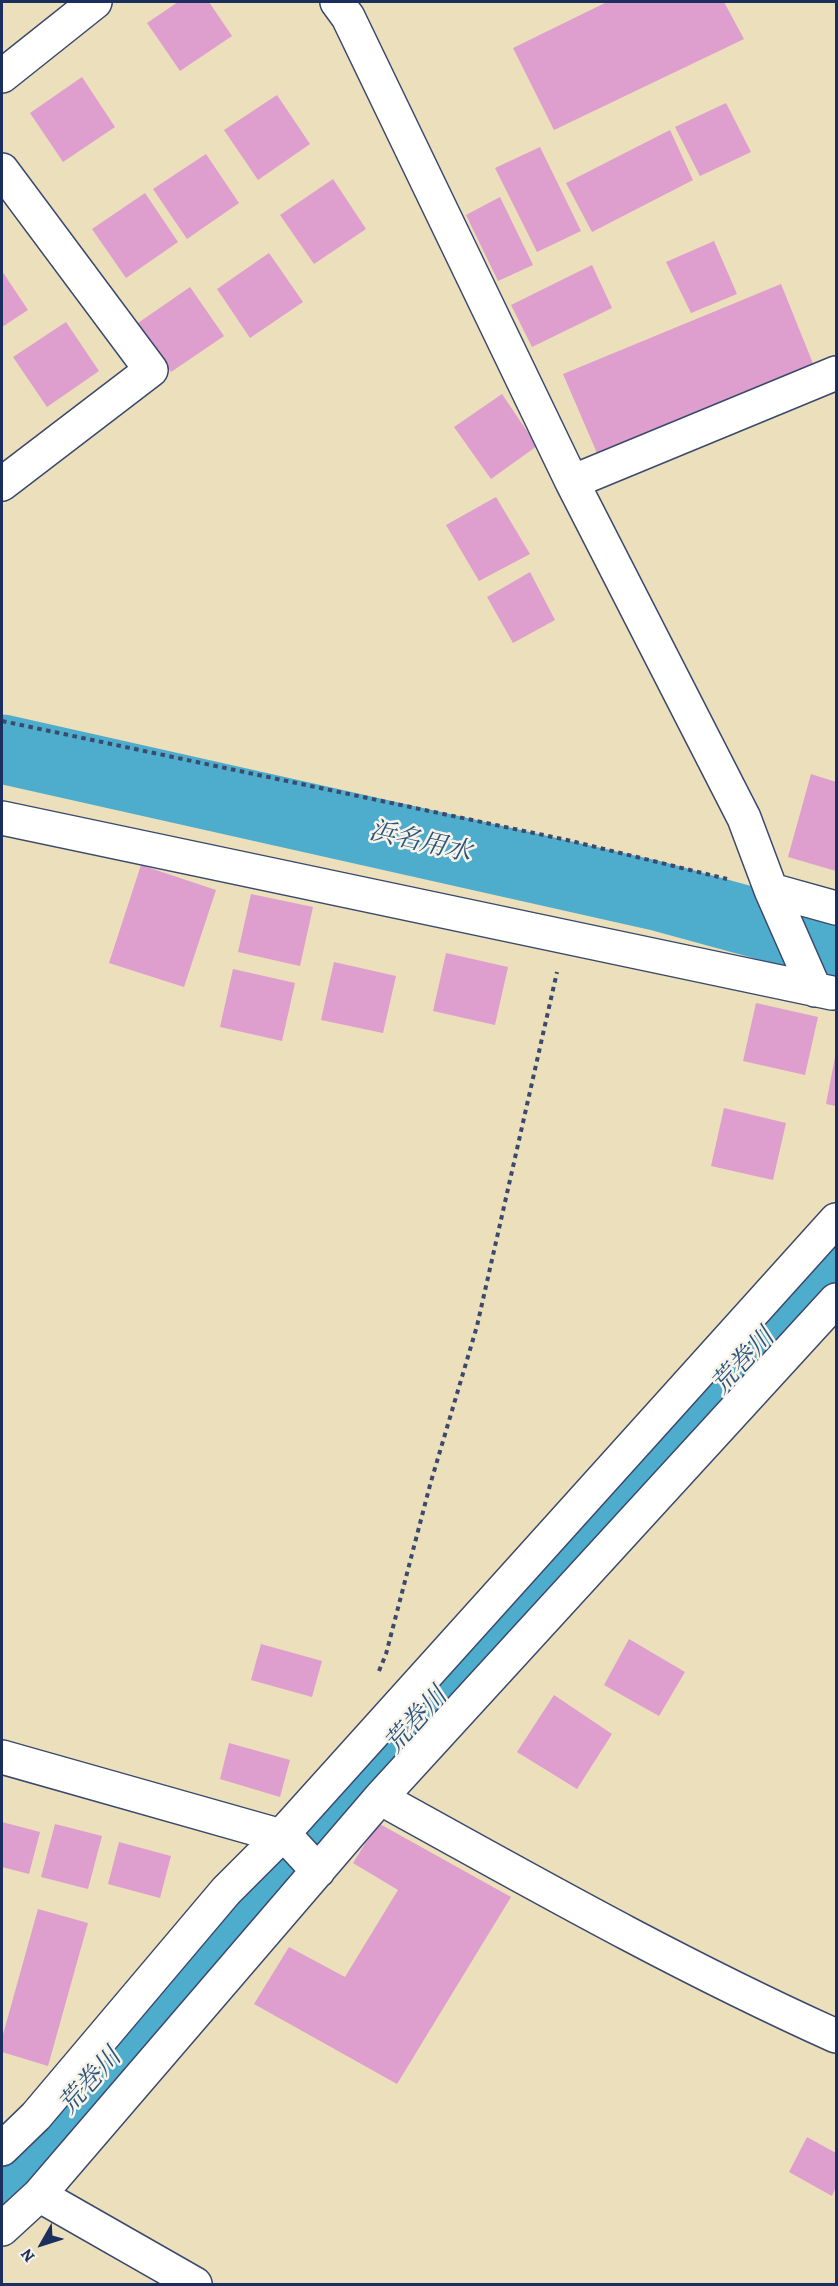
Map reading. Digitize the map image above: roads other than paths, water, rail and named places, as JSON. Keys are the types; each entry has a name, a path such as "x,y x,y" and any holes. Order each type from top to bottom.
{"street":[{"path":"2,76 95,2"},
{"path":"337,2 348,17 572,482 744,818 771,890 826,992"},
{"path":"2,170 151,370 2,484"},
{"path":"572,482 837,373"},
{"path":"2,818 826,992"},
{"path":"771,890 837,908"},
{"path":"2,2149 36,2116 226,1891 287,1840 837,1220"},
{"path":"2,2229 39,2195 380,1798 837,1300"},
{"path":"2,1757 287,1840 317,1870"},
{"path":"380,1798 538,1886 763,2003 837,2036"},
{"path":"39,2195 195,2284"}],"waterway":[{"name":"浜名用水","path":"2,749 657,896 836,945"},
{"name":"荒巻川","path":"2,2181 65,2114 269,1882 486,1648 744,1359 836,1265"}]}
